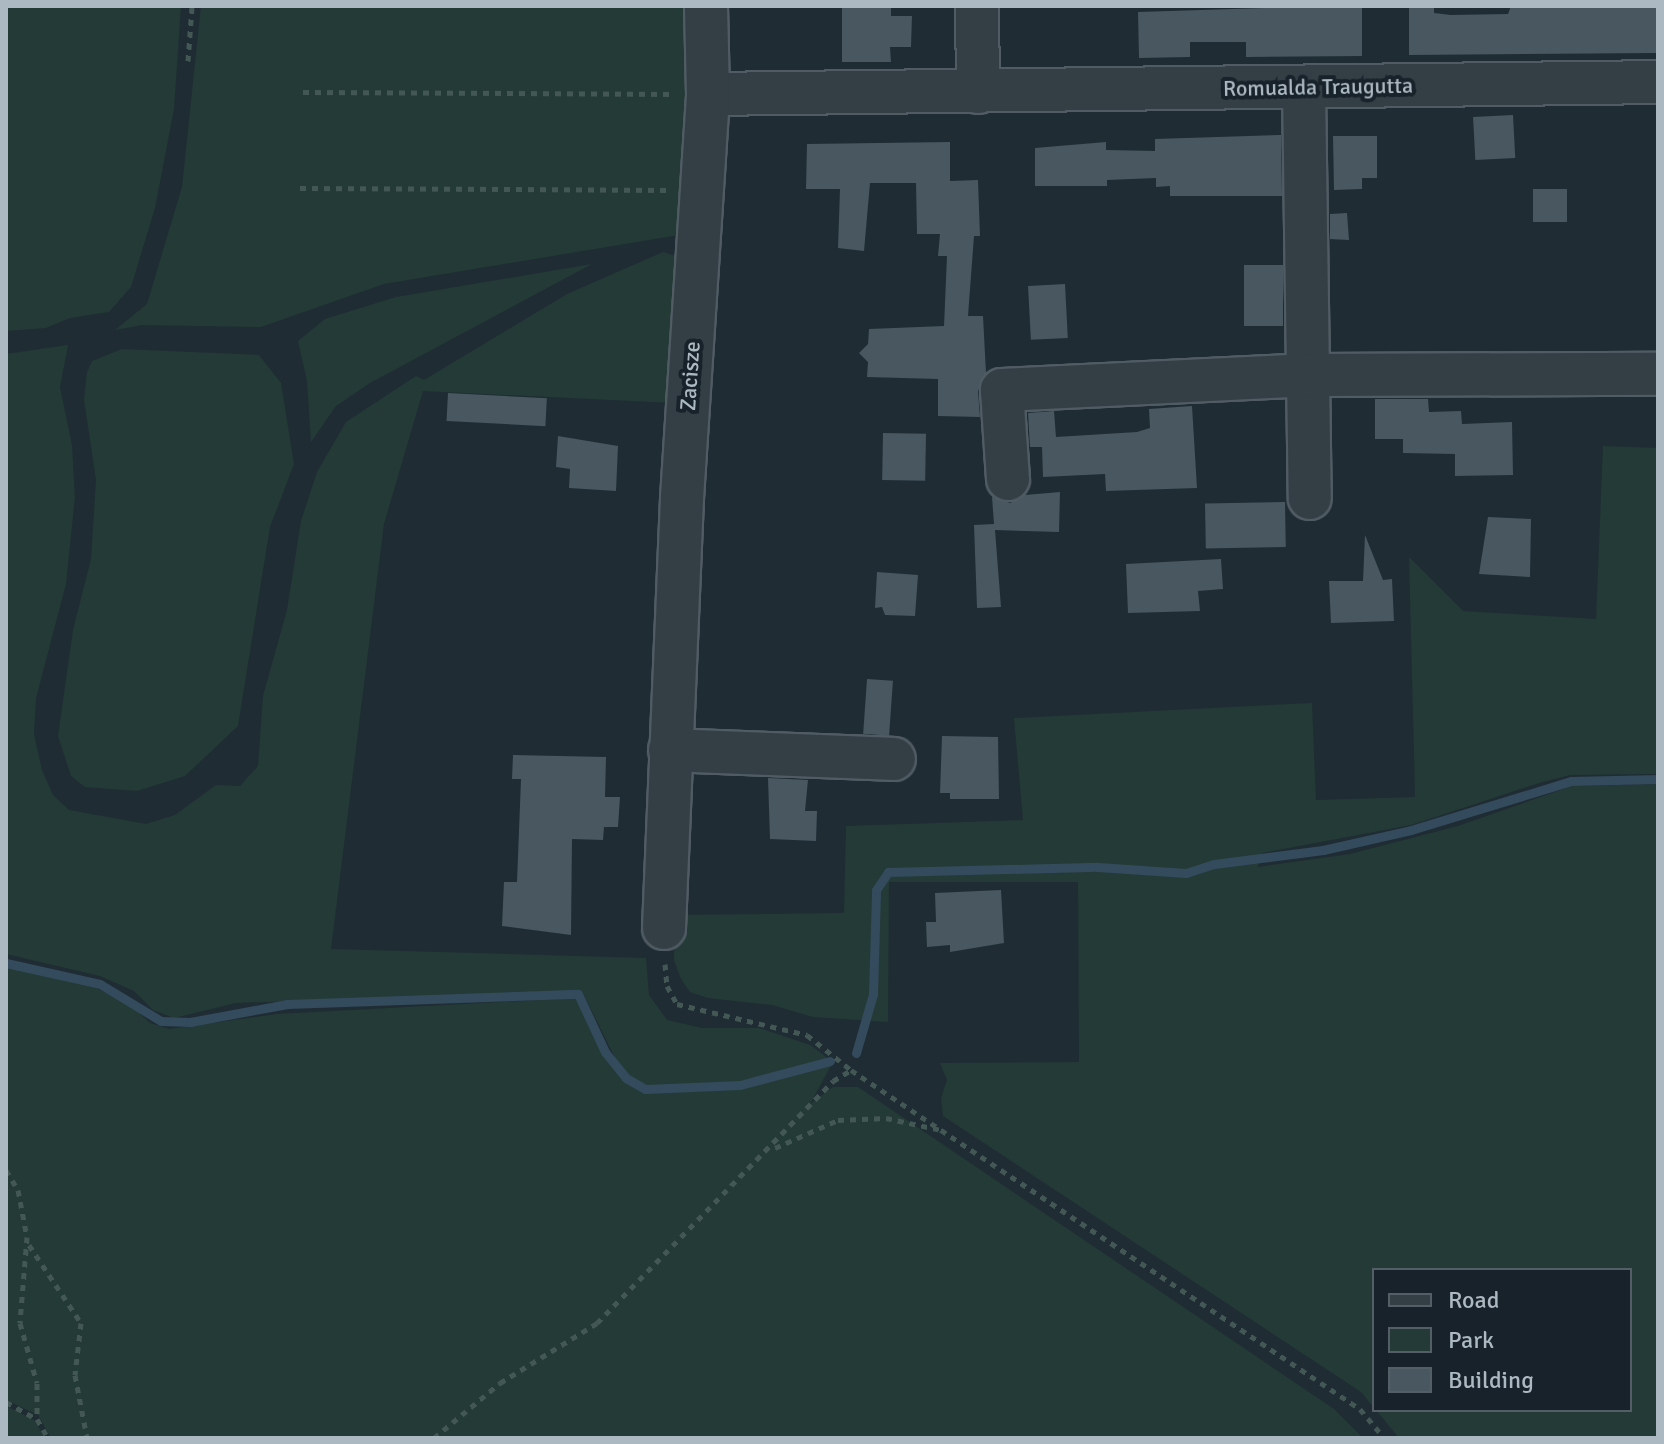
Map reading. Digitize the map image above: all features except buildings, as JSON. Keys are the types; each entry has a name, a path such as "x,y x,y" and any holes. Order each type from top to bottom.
{"street":[{"name":"Zacisze","path":"664,928 685,93 706,6"},
{"path":"685,93 978,92 977,6"},
{"name":"Romualda Traugutta","path":"978,92 1658,82"},
{"path":"1304,87 1311,375 1310,498"},
{"path":"1008,479 1002,390 1311,375 1658,374"},
{"path":"670,750 894,759"}],"path":[{"path":"188,61 192,6"},
{"path":"303,92 685,93"},
{"path":"300,188 673,190 674,176"},
{"path":"664,928 667,986 677,1004 786,1026 807,1035 851,1070 1360,1409 1384,1438"},
{"path":"434,1438 500,1383 597,1323 771,1150 833,1081 851,1070"},
{"path":"771,1150 838,1120 886,1118 946,1131"},
{"path":"6,1170 18,1190 27,1243 20,1323 37,1383 37,1419 48,1438"},
{"path":"27,1243 81,1323 75,1375 87,1438"},
{"path":"6,1402 37,1419"}],"green space":[{"path":"6,6 181,6 174,109 155,208 131,287 109,312 70,318 46,328 6,331"},
{"path":"201,6 694,6 685,234 384,284 261,327 142,325 115,330 147,304 182,187"},
{"path":"663,252 681,258 674,403 423,391 384,524 331,949 646,958 649,995 667,1020 702,1028 759,1028 810,1045 829,1059 740,1082 660,1088 641,1085 619,1066 582,991 236,1003 174,1018 153,1010 134,991 100,976 6,954 6,354 68,345 60,387 72,445 75,497 66,584 36,698 34,734 42,770 53,795 69,810 146,824 175,815 216,785 240,786 258,766 263,696 287,610 301,521 317,472 346,422 416,376 424,380 567,294"},
{"path":"592,264 370,383 336,406 311,442 307,381 298,341 325,319 396,297"},
{"path":"122,349 259,355 281,383 294,464 270,527 238,726 185,776 137,791 85,787 71,776 58,736 73,630 91,559 96,480 84,400 87,372 92,361"},
{"path":"1603,446 1658,448 1658,774 1570,775 1411,825 1262,853 1258,867 1350,854 1458,826 1572,786 1658,784 1658,1438 1399,1438 1378,1412 1632,1412 1632,1268 1372,1268 1372,1406 1361,1392 943,1116 941,1098 947,1080 940,1063 1079,1062 1078,882 889,882 888,1022 813,1017 772,1005 708,998 690,992 681,979 674,960 675,915 844,913 846,826 1023,820 1014,718 1312,703 1316,800 1415,797 1409,557 1463,611 1596,619"},
{"path":"6,967 96,988 132,1006 150,1023 169,1029 277,1014 576,998 610,1064 634,1088 646,1093 740,1087 833,1062 810,1104 833,1087 858,1087 1334,1409 1363,1438 51,1438 38,1415 6,1400"},
{"path":"6,1406 34,1420 45,1438 6,1438"}],"waterway":[{"path":"856,1053 873,994 876,890 888,872 1098,867 1186,873 1214,864 1323,850 1411,830 1571,781 1658,779"},
{"path":"6,963 100,984 161,1021 190,1022 287,1004 578,994 605,1052 626,1078 645,1089 740,1085 830,1061"}]}
